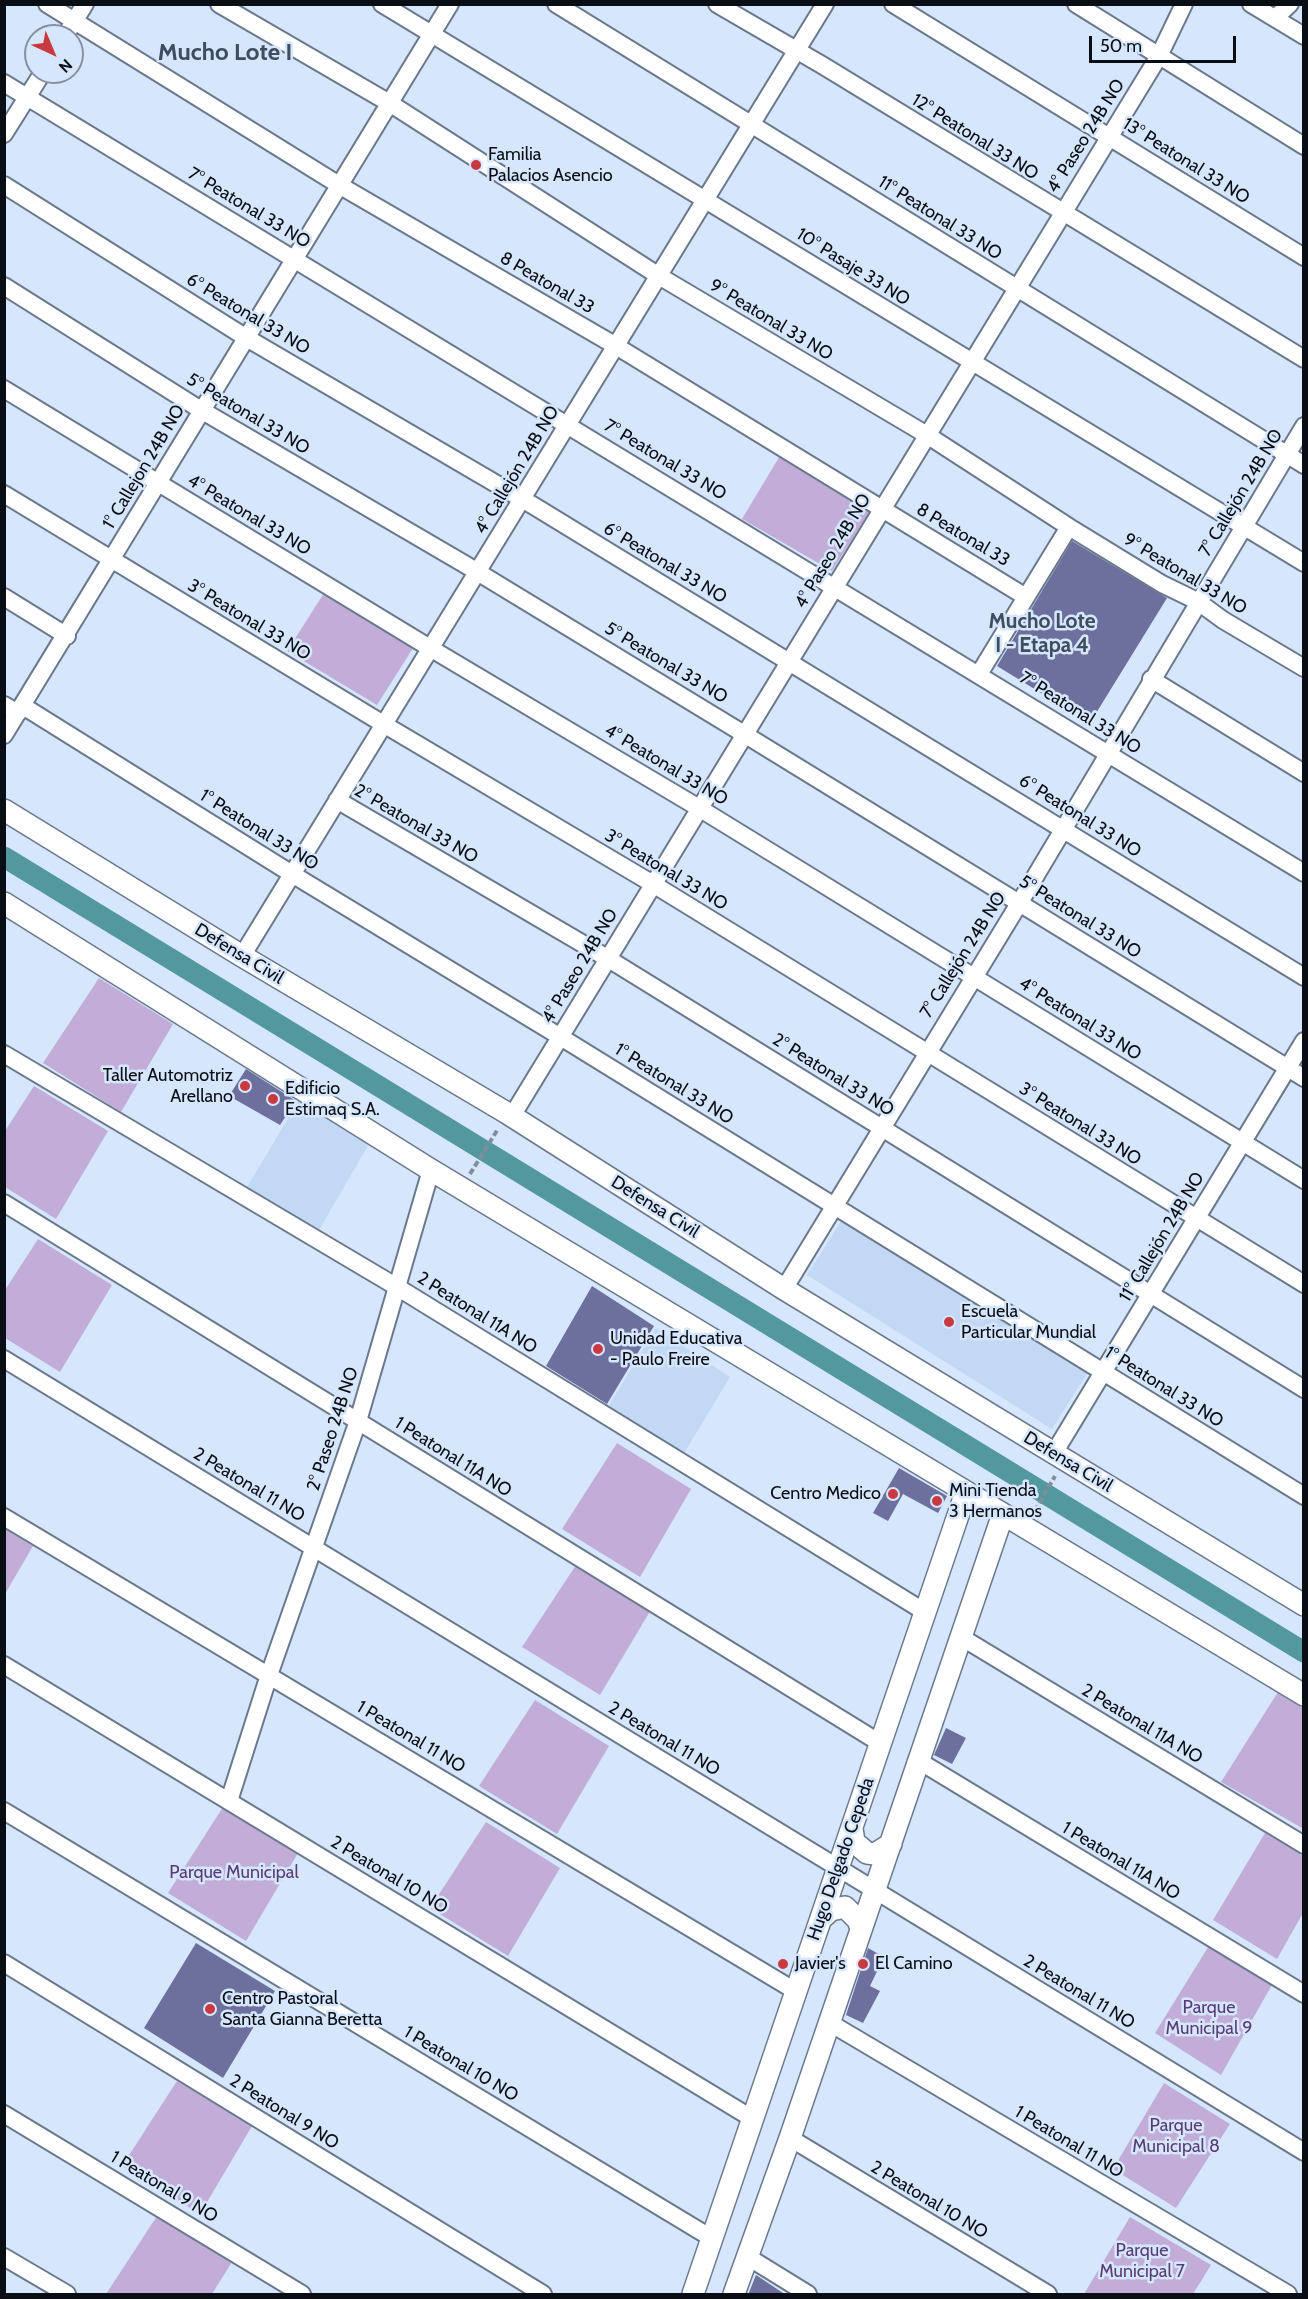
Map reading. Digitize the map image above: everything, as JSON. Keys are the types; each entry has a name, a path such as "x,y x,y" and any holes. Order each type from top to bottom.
{"street":[{"name":"8 Peatonal 33","path":"47,4 339,185 616,346 1026,597"},
{"path":"72,24 85,4"},
{"name":"9° Peatonal 33 NO","path":"219,4 390,104 659,276 927,435 1069,527 1162,584 1197,601 1223,620 1304,668"},
{"name":"10° Pasaje 33 NO","path":"382,4 1304,563"},
{"name":"1° Callejon 24B NO","path":"4,735 15,708 67,636 156,482 450,4"},
{"name":"11° Peatonal 33 NO","path":"556,4 1016,289 1267,440 1304,465"},
{"name":"12° Peatonal 33 NO","path":"717,4 796,52 822,65 1062,214 1304,359"},
{"name":"4° Callejón 24B NO","path":"242,956 825,4"},
{"name":"13° Peatonal 33 NO","path":"893,4 1304,257"},
{"path":"1076,4 1304,146"},
{"name":"4° Paseo 24B NO","path":"506,1120 560,1036 1159,56 1184,4"},
{"path":"1251,4 1304,36"},
{"path":"1275,18 1290,4"},
{"name":"7° Peatonal 33 NO","path":"4,83 1304,873"},
{"path":"4,134 36,84"},
{"name":"6° Peatonal 33 NO","path":"4,185 245,337 522,499 1304,977"},
{"name":"5° Peatonal 33 NO","path":"4,286 201,410 478,573 744,734 1304,1078"},
{"name":"4° Peatonal 33 NO","path":"4,390 699,808 1304,1180"},
{"name":"7° Callejón 24B NO","path":"784,1289 926,1052 1020,902 1062,827 1304,426"},
{"name":"3° Peatonal 33 NO","path":"4,494 653,884 1304,1284"},
{"path":"979,674 1069,527"},
{"path":"4,597 67,636"},
{"path":"1151,679 1304,773"},
{"name":"1° Peatonal 33 NO","path":"15,708 560,1036 1304,1496"},
{"name":"2° Peatonal 33 NO","path":"337,800 607,958 1304,1389"},
{"name":"Defensa Civil","path":"4,810 784,1289 1057,1461 1304,1605"},
{"path":"4,903 431,1170 1304,1695"},
{"name":"11° Callejón 24B NO","path":"1057,1461 1102,1372 1304,1041"},
{"name":"2 Peatonal 11A NO","path":"4,1054 397,1287 925,1612"},
{"name":"2° Paseo 24B NO","path":"229,1801 269,1675 358,1421 431,1170"},
{"name":"1 Peatonal 11A NO","path":"4,1203 880,1743"},
{"name":"2 Peatonal 11 NO","path":"4,1359 1304,2152"},
{"name":"Hugo Delgado Cepeda","path":"693,2295 966,1492"},
{"path":"734,2295 830,2023 1003,1514"},
{"name":"1 Peatonal 11 NO","path":"4,1516 797,1992"},
{"name":"2 Peatonal 11A NO","path":"961,1637 1304,1845"},
{"name":"2 Peatonal 10 NO","path":"4,1665 753,2119"},
{"name":"1 Peatonal 11A NO","path":"919,1761 1304,1994"},
{"name":"1 Peatonal 10 NO","path":"4,1811 712,2239"},
{"path":"852,1828 854,1842 867,1853 875,1854 891,1844"},
{"path":"822,1918 831,1910 845,1907 858,1920 861,1929"},
{"name":"2 Peatonal 9 NO","path":"4,1963 543,2295"},
{"name":"1 Peatonal 11 NO","path":"830,2023 1288,2295"},
{"name":"1 Peatonal 9 NO","path":"4,2114 302,2295"},
{"name":"2 Peatonal 10 NO","path":"790,2138 1048,2295"},
{"path":"4,2257 67,2295"},
{"path":"748,2257 808,2295"}],"path":[{"path":"471,1172 506,1120"},
{"path":"1034,1511 1057,1461"}],"shaded area":[{"path":"302,1095 372,1139 319,1230 247,1187"},
{"name":"Escuela Particular Mundial","path":"845,1215 1090,1369 1052,1429 807,1275"},
{"path":"656,1328 730,1377 683,1455 606,1410"}],"green space":[{"path":"781,454 872,508 832,571 742,519"},
{"path":"326,590 415,645 377,705 287,651"},
{"path":"99,978 173,1024 121,1112 43,1063"},
{"path":"34,1086 108,1131 56,1219 5,1187 5,1131"},
{"path":"38,1239 112,1285 60,1372 5,1338 5,1290"},
{"path":"617,1443 691,1489 640,1577 562,1529"},
{"path":"5,1529 33,1546 5,1594"},
{"path":"578,1562 652,1608 600,1695 522,1647"},
{"path":"1278,1692 1303,1707 1302,1828 1221,1782"},
{"path":"535,1700 609,1746 557,1834 479,1786"},
{"name":"Parque Municipal","path":"223,1807 298,1853 246,1941 168,1893"},
{"path":"486,1822 560,1868 508,1956 430,1908"},
{"path":"1265,1833 1303,1856 1303,1913 1277,1959 1213,1920"},
{"name":"Parque Municipal 9","path":"1210,1944 1273,1983 1221,2075 1155,2033"},
{"path":"177,2081 252,2126 200,2214 122,2166"},
{"name":"Parque Municipal 8","path":"1164,2083 1230,2124 1176,2208 1113,2169"},
{"path":"157,2216 232,2262 212,2294 106,2294"},
{"name":"Parque Municipal 7","path":"1130,2217 1211,2265 1193,2294 1084,2294"}],"building":[{"path":"1072,541 1167,598 1090,723 997,666"},
{"name":"Edificio Estimaq S.A.","path":"246,1069 296,1101 280,1125 229,1096"},
{"name":"Unidad Educativa - Paulo Freire","path":"592,1286 654,1326 607,1404 546,1366"},
{"path":"899,1468 947,1496 938,1513 903,1494 888,1521 873,1513"},
{"path":"946,1728 966,1738 952,1764 934,1755"},
{"name":"Centro Pastoral Santa Gianna Beretta","path":"196,1943 275,1991 223,2078 144,2028"},
{"path":"868,1948 884,1957 870,1986 880,1991 863,2023 846,2015"},
{"path":"756,2275 786,2295 748,2295"}],"waterway":[{"path":"4,857 1304,1652"}],"place":[{"name":"Familia Palacios Asencio","path":"476,165"},
{"name":"Taller Automotriz Arellano","path":"245,1086"},
{"name":"Edificio Estimaq S.A.","path":"273,1099"},
{"name":"Escuela Particular Mundial","path":"949,1322"},
{"name":"Unidad Educativa - Paulo Freire","path":"598,1349"},
{"name":"Centro Medico","path":"893,1494"},
{"name":"Mini Tienda 3 Hermanos","path":"937,1501"},
{"name":"Javier's","path":"783,1964"},
{"name":"El Camino","path":"863,1964"},
{"name":"Centro Pastoral Santa Gianna Beretta","path":"210,2009"}],"district":[{"name":"Mucho Lote I","path":"225,53"},
{"name":"Mucho Lote I - Etapa 4","path":"1042,634"}]}
